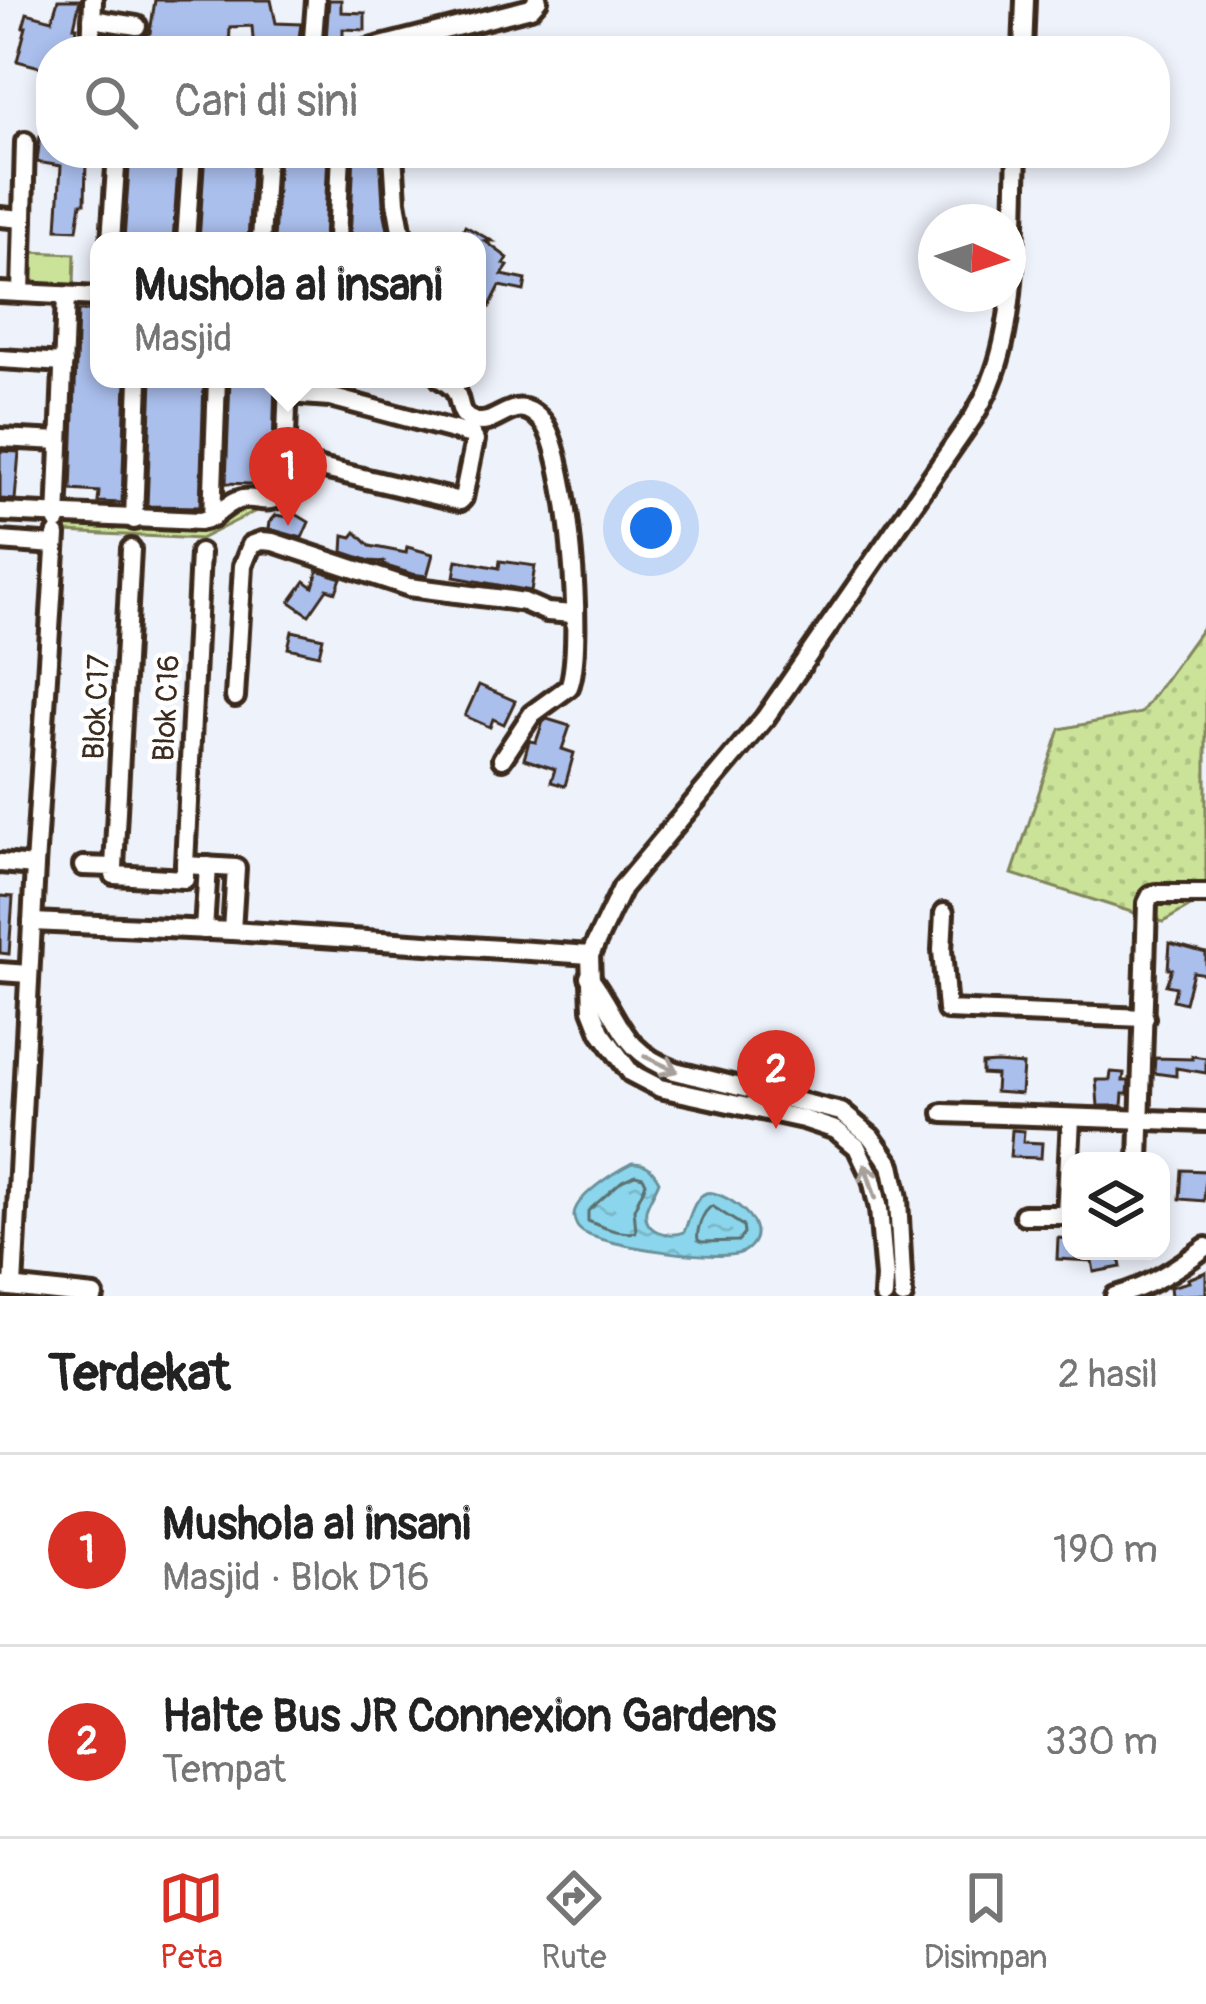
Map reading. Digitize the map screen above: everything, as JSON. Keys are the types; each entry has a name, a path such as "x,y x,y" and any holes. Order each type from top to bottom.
{"street":[{"path":"313,36 316,0"},
{"path":"432,36 531,8 538,0"},
{"path":"1024,36 1025,0"},
{"path":"92,9 137,26"},
{"path":"21,293 25,142"},
{"path":"112,232 116,168"},
{"path":"187,232 191,168"},
{"path":"262,232 265,168"},
{"path":"337,232 340,168"},
{"path":"395,168 401,232"},
{"path":"884,1296 878,1209 872,1179 857,1147 836,1130 803,1119 660,1088 632,1073 601,1032 592,1009 590,955 622,888 765,718 974,416 992,381 1003,343 1016,168"},
{"path":"0,217 23,219"},
{"path":"0,292 90,297"},
{"path":"66,296 12,1289 94,1296"},
{"path":"0,358 64,363"},
{"path":"134,520 139,388"},
{"path":"212,518 217,388"},
{"path":"0,541 134,520 200,521 236,500 280,499 288,388"},
{"path":"285,467 316,467 455,501 463,498 475,440 472,435 292,388"},
{"path":"451,388 460,410 472,421 483,422 517,407 543,422 553,441 571,530 572,680 532,714 502,759"},
{"path":"0,438 60,441"},
{"path":"0,512 56,529"},
{"path":"235,697 243,566 251,545 262,541 409,587 524,602 573,614"},
{"name":"Blok C17","path":"114,867 131,549"},
{"name":"Blok C16","path":"185,865 200,553"},
{"path":"0,863 35,866"},
{"path":"83,866 114,867 114,875 185,879 185,865 236,868 232,931"},
{"path":"205,930 208,866"},
{"path":"1139,1152 1149,898 1206,894"},
{"path":"944,914 947,1010 1144,1018"},
{"path":"32,922 590,955"},
{"path":"0,972 29,974"},
{"path":"589,977 624,1038 654,1063 841,1112 871,1136 891,1165 898,1198 903,1296"},
{"path":"943,1113 1206,1122"},
{"path":"1070,1152 1071,1119"},
{"path":"1024,1215 1062,1215"},
{"path":"1115,1296 1154,1281 1206,1247"}],"green space":[{"path":"28,252 75,254 74,285 27,283"},
{"path":"264,507 200,539 66,532 67,522 203,527 238,509"},
{"path":"1206,623 1206,897 1163,922 1012,874 1060,729 1141,713"}],"water":[{"path":"632,1163 648,1167 659,1181 646,1210 653,1229 665,1234 684,1232 698,1200 713,1193 734,1203 752,1220 754,1241 745,1251 733,1254 691,1254 615,1243 581,1230 574,1217 580,1202"}],"building":[{"path":"58,0 80,0 76,36 36,36 36,66 17,61 27,13 52,20"},
{"path":"155,0 271,0 276,23 301,24 299,36 253,36 252,26 230,27 230,36 143,36 150,33"},
{"path":"329,0 341,0 341,12 365,13 365,30 343,29 343,36 326,36"},
{"path":"61,168 86,168 85,203 81,203 77,230 57,229"},
{"path":"129,168 178,168 174,232 125,232"},
{"path":"204,168 252,168 249,232 200,232"},
{"path":"278,168 327,168 324,232 275,232"},
{"path":"353,168 381,168 388,232 350,232"},
{"path":"486,242 508,258 502,275 526,280 524,291 500,286 489,308"},
{"path":"78,311 90,311 90,388 126,388 122,503 98,502 99,492 71,490"},
{"path":"152,388 204,388 200,507 147,506"},
{"path":"230,388 275,388 272,485 226,483"},
{"path":"0,451 19,452 15,500 0,499"},
{"path":"294,513 309,522 302,538 269,529 276,515"},
{"path":"356,532 370,546 406,553 407,547 433,554 427,576 343,552 344,535 352,537"},
{"path":"457,560 499,568 500,561 535,566 531,591 454,577"},
{"path":"318,570 341,578 336,592 327,589 309,615 290,602 305,581 313,587"},
{"path":"292,631 323,638 319,655 288,648"},
{"path":"479,685 515,701 504,724 493,719 490,727 465,716"},
{"path":"547,719 570,726 562,749 574,753 565,786 551,782 555,769 524,759 529,741 536,742"},
{"path":"0,896 13,897 9,954 0,953"},
{"path":"1170,943 1206,953 1206,974 1193,972 1185,1003 1173,1000 1176,987 1166,985 1172,969 1168,969"},
{"path":"1155,1058 1206,1058 1206,1073 1176,1068 1176,1076 1154,1073"},
{"path":"982,1064 1023,1065 1021,1094 995,1092 996,1075 982,1074"},
{"path":"1111,1072 1124,1073 1128,1094 1123,1094 1122,1106 1098,1106 1096,1080 1110,1080"},
{"path":"1012,1130 1024,1131 1023,1142 1042,1143 1041,1158 1010,1157"},
{"path":"1182,1170 1206,1171 1204,1201 1180,1199"},
{"path":"1058,1238 1062,1238 1062,1259 1057,1259"},
{"path":"1074,1260 1120,1260 1121,1267 1094,1272 1092,1261"},
{"path":"1206,1272 1206,1294 1171,1296 1170,1287"}],"place":[{"name":"Mushola al insani","path":"288,526"},
{"name":"Halte Bus JR Connexion Gardens","path":"776,1129"}]}
